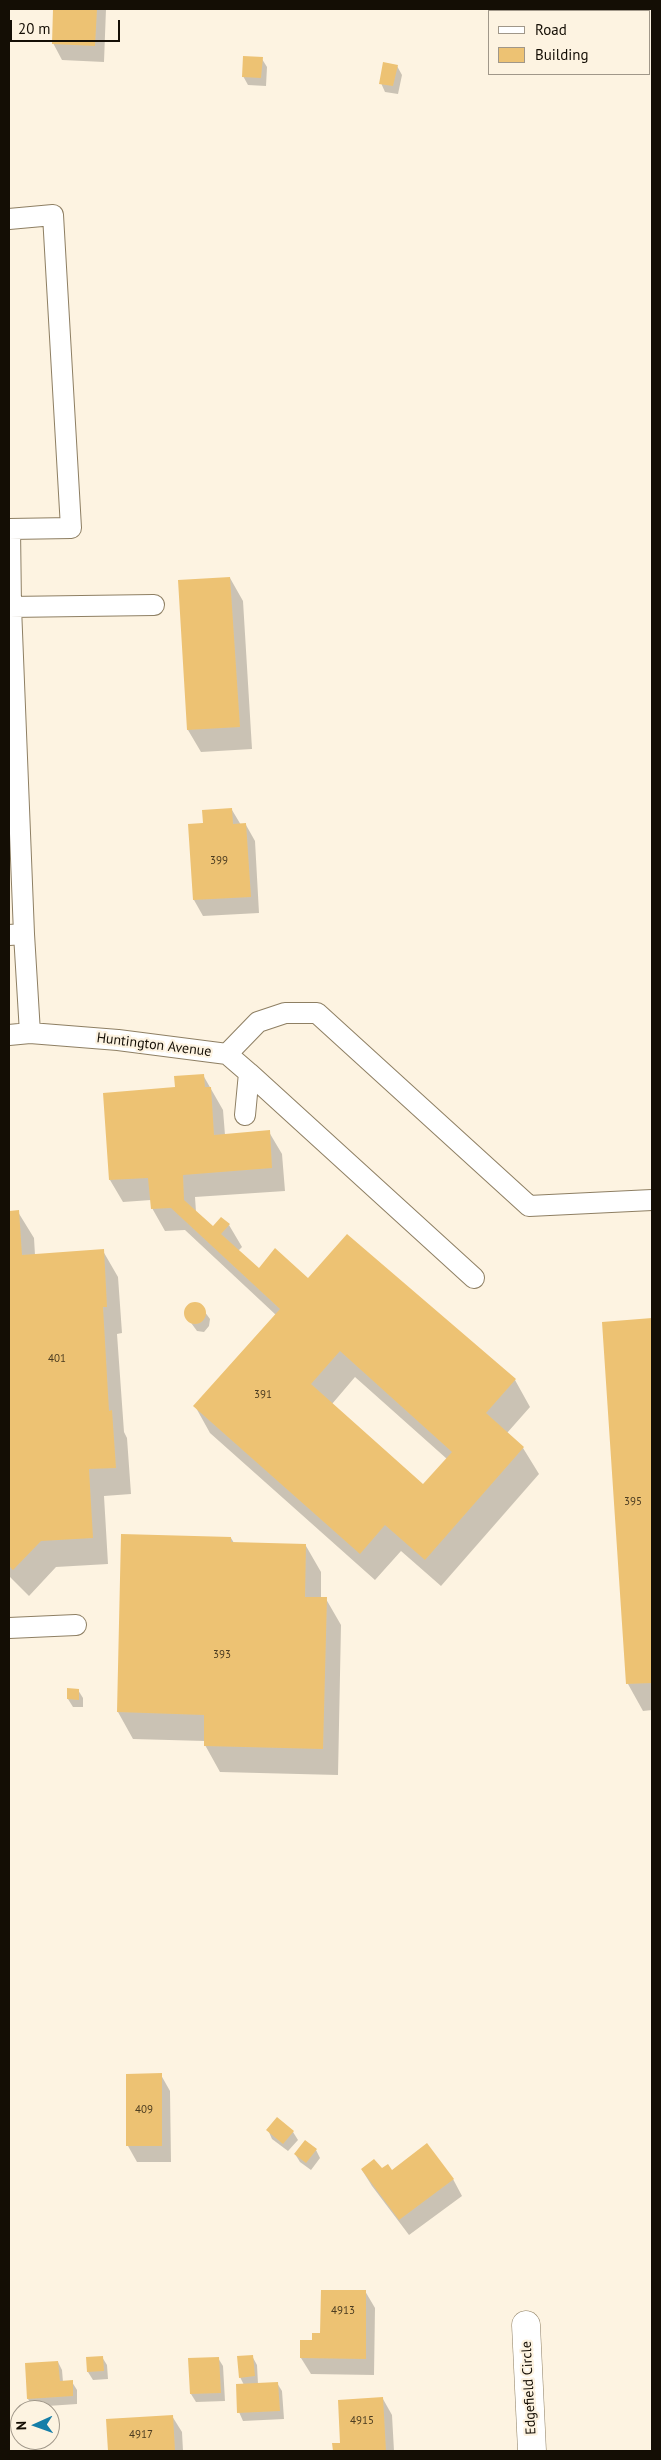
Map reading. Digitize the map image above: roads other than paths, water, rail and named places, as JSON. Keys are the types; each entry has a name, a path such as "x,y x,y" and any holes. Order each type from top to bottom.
{"street":[{"name":"Edgefield Circle","path":"526,2325 532,2451"}],"lane":[{"path":"9,219 53,216 71,528 10,529 16,935 30,1033"},
{"path":"10,607 154,605"},
{"path":"227,1054 258,1022 285,1013 317,1013 530,1206 652,1200"},
{"name":"Huntington Avenue","path":"9,1034 30,1033 118,1040 227,1054 474,1278"},
{"path":"245,1115 250,1073"},
{"path":"9,1628 76,1625"}]}
